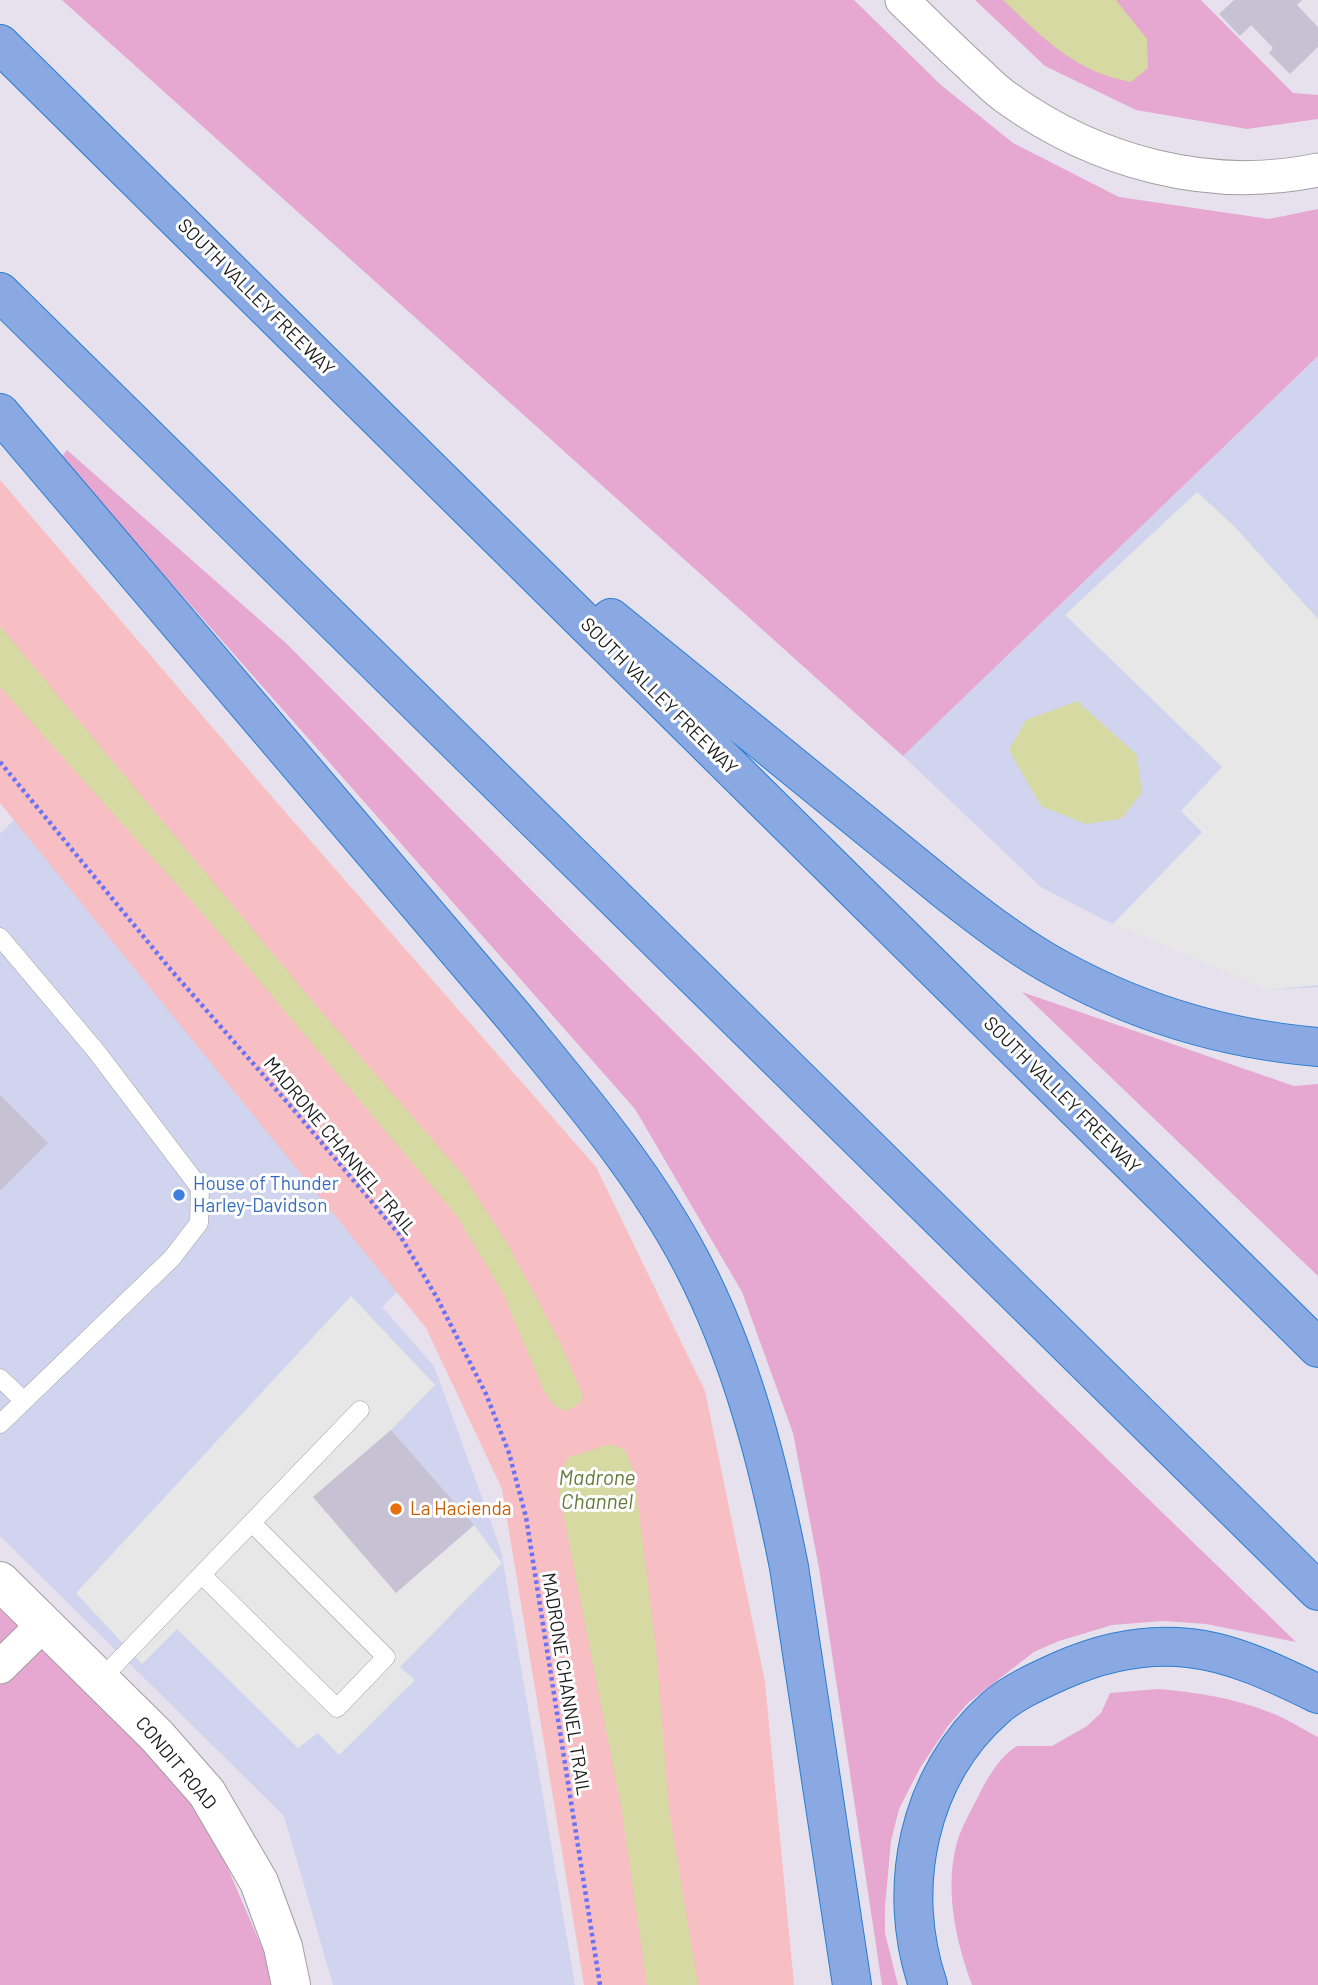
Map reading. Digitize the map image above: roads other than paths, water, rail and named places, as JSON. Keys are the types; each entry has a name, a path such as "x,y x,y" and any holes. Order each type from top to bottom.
{"highway":[{"name":"SOUTH VALLEY FREEWAY","path":"0,44 1318,1348"},
{"path":"0,292 1318,1591"},
{"path":"0,413 580,1097 628,1160 692,1262 720,1321 742,1377 777,1507 789,1567 852,1985"},
{"path":"440,480 950,894 1026,949 1099,990 1157,1013 1218,1032 1281,1044 1318,1047"},
{"path":"928,1985 915,1921 913,1889 920,1838 935,1791 950,1761 963,1741 997,1706 1047,1677 1078,1663 1112,1651 1156,1648 1188,1648 1214,1654 1278,1674 1318,1694"}],"street":[{"path":"902,0 1004,96 1049,126 1104,152 1162,170 1229,178 1293,175 1318,170"},
{"name":"CONDIT ROAD","path":"0,1581 157,1736 207,1793 259,1882 283,1947 291,1985"},
{"path":"0,1667 44,1624"}],"lane":[{"path":"0,937 96,1051 200,1188 199,1223 172,1258 0,1424"},
{"path":"0,1378 24,1401"},
{"path":"101,1679 360,1410"},
{"path":"202,1575 337,1708 386,1657 252,1523"}],"water":[{"path":"1003,0 1116,0 1147,39 1148,68 1131,82 1093,70 1061,52"},
{"name":"Madrone Channel","path":"0,626 324,1015 464,1176 508,1245 561,1344 583,1399 576,1406 564,1411 553,1404 545,1393 502,1291 456,1215 209,921 0,687"},
{"path":"1077,701 1137,755 1142,793 1121,819 1086,824 1041,806 1009,750 1026,720"},
{"name":"Madrone Channel","path":"614,1445 626,1451 634,1474 656,1648 669,1810 698,1985 647,1985 621,1806 558,1487 560,1472 569,1457"}],"place":[{"name":"House of Thunder Harley-Davidson","path":"179,1195"},
{"name":"La Hacienda","path":"396,1509"}]}
